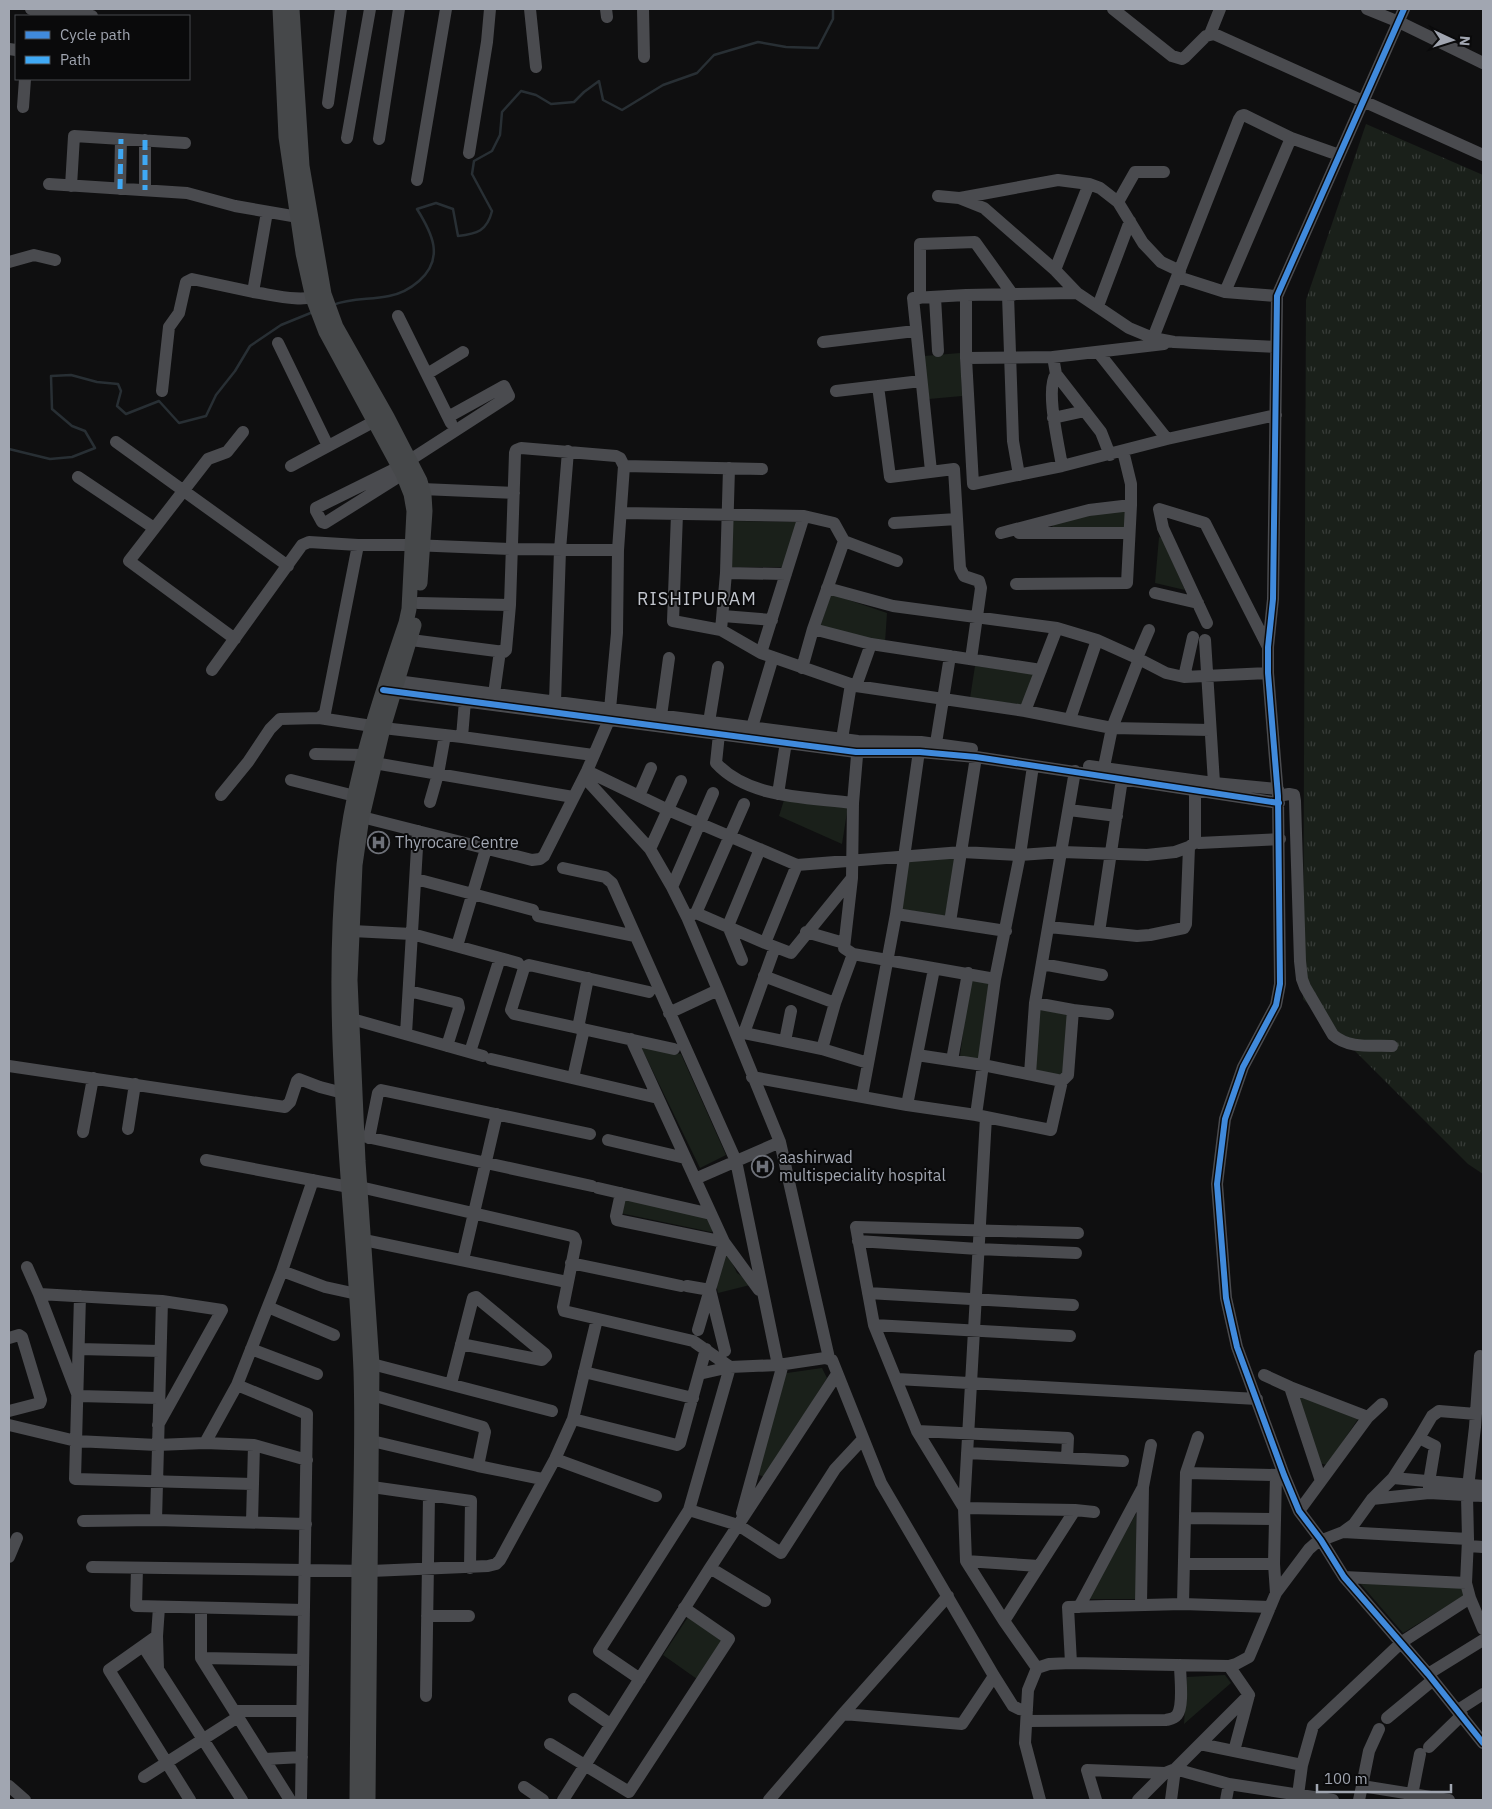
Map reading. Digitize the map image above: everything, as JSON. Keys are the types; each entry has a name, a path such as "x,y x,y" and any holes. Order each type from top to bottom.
{"main road":[{"path":"280,9 286,136 298,217 319,300 375,421 404,467 422,489 425,511 417,545 409,609 391,686"},
{"path":"292,9 302,166 319,300"},
{"path":"331,329 404,467 414,511 417,545 418,603 411,640 391,686 377,727 344,864 338,980 343,1093 354,1187 363,1296 372,1364 372,1487 365,1572 357,1800"},
{"path":"368,1800 361,1376 364,1240 354,1187 363,1136 350,980 357,815 355,796 369,759"}],"street":[{"path":"32,9 83,15"},
{"path":"328,103 342,9"},
{"path":"347,138 370,9"},
{"path":"379,139 399,9"},
{"path":"416,180 446,9"},
{"path":"469,153 487,42 490,9"},
{"path":"530,9 536,67"},
{"path":"643,9 644,57"},
{"path":"1113,9 1177,58 1185,57 1210,34 1220,9"},
{"path":"1367,9 1399,22 1483,63"},
{"path":"1404,9 1277,296 1273,599 1268,647 1268,673 1280,839 1280,984 1276,1005 1242,1067 1225,1119 1217,1184 1226,1298 1237,1347 1257,1399 1280,1475 1299,1511 1321,1540 1344,1577 1402,1642 1483,1743"},
{"path":"1210,34 1223,38 1483,155"},
{"path":"23,107 25,80"},
{"path":"1152,338 1241,116 1244,115 1291,138 1339,155"},
{"path":"71,186 74,136 185,143"},
{"path":"120,189 121,138"},
{"path":"1225,292 1291,138"},
{"path":"145,140 145,190"},
{"path":"1118,202 1135,172 1164,172"},
{"path":"938,196 959,198 1058,180 1089,184 1100,188 1118,202 1143,243 1160,262 1179,274 1225,292 1277,296"},
{"path":"49,184 187,193 235,206 298,217"},
{"path":"1055,270 1089,184"},
{"path":"959,198 984,208 1055,270 1077,294 1129,328 1152,338 1174,342 1275,347"},
{"path":"252,292 267,212"},
{"path":"1098,306 1130,220"},
{"path":"920,298 920,244 975,242 1011,295 1010,358 1013,441 1020,475"},
{"path":"9,262 34,255 55,260"},
{"path":"162,390 169,327 179,313 187,280 192,279 252,292 319,300"},
{"path":"931,471 912,298 966,295 1077,294"},
{"path":"966,295 966,358 973,484"},
{"path":"935,297 938,351"},
{"path":"398,316 454,431"},
{"path":"822,342 915,331"},
{"path":"966,358 1053,357 1174,342"},
{"path":"278,343 328,446"},
{"path":"427,374 463,352"},
{"path":"1098,352 1168,439"},
{"path":"1053,357 1056,374 1101,432 1110,455"},
{"path":"1056,374 1052,379 1053,418 1062,466"},
{"path":"836,391 921,381"},
{"path":"404,467 316,508 322,522 325,523 404,467 454,431 509,396 504,386 448,417"},
{"path":"878,386 890,477 954,469 962,573 964,576 979,581 981,584 971,659"},
{"path":"1053,418 1085,411"},
{"path":"955,486 1062,466 1168,439 1276,415"},
{"path":"291,466 375,421"},
{"path":"235,639 129,561 182,490 208,459 227,452 243,432"},
{"path":"116,442 288,566"},
{"path":"357,815 532,860 540,859 544,856 585,774 609,714 617,634 618,550 624,466 620,458 616,456 568,452 516,450 508,648 504,652 411,640"},
{"path":"1016,584 1127,583 1131,505 1130,484 1124,451"},
{"path":"555,702 560,550 568,452"},
{"path":"624,466 762,469"},
{"path":"721,630 726,572 729,468"},
{"path":"78,477 154,528"},
{"path":"422,489 514,493"},
{"path":"1129,533 1001,533 1089,510 1131,505"},
{"path":"1207,623 1163,528 1159,509 1205,523 1268,647"},
{"path":"621,513 804,516 834,523 844,541 897,561"},
{"path":"677,514 673,627 721,630 767,655 854,685 1025,711 1112,728 1210,730"},
{"path":"752,728 772,620 804,516"},
{"path":"894,523 957,519"},
{"path":"802,668 813,629 844,541"},
{"path":"212,670 302,545 309,542 512,549 618,550"},
{"path":"319,718 325,713 358,545"},
{"path":"726,572 786,574"},
{"path":"827,588 893,606 1057,628 1097,640 1166,673 1184,677 1268,673"},
{"path":"1155,594 1198,603"},
{"path":"418,603 510,605"},
{"path":"723,616 772,620"},
{"path":"1025,711 1057,628"},
{"path":"813,629 871,644 1041,670"},
{"path":"1104,767 1112,728 1149,630"},
{"path":"1184,677 1199,639 1206,677 1214,783"},
{"path":"1070,719 1097,640"},
{"path":"842,739 854,685 871,644"},
{"path":"494,694 500,651"},
{"path":"936,743 950,656"},
{"path":"661,716 669,658"},
{"path":"709,722 718,667"},
{"path":"391,686 494,694 555,702 720,734 786,742 920,747 1195,790 1278,796 1292,794 1296,800 1300,961 1305,987 1333,1035 1340,1041 1352,1044 1392,1046"},
{"path":"391,686 465,701 609,714 661,716 842,739 857,746"},
{"path":"462,737 465,701"},
{"path":"221,795 248,762 270,729 280,719 319,718 593,755"},
{"path":"720,734 716,763 731,776 778,794 852,803"},
{"path":"430,802 438,774 445,735"},
{"path":"778,794 786,742"},
{"path":"920,747 936,743 1214,783 1278,796"},
{"path":"857,746 852,803 852,878 844,948 853,954 995,979"},
{"path":"862,1096 896,914 920,747"},
{"path":"315,754 369,759 438,774 573,797"},
{"path":"950,922 976,757"},
{"path":"1033,766 1020,855 995,979 983,1065 981,1230 978,1249 964,1508 966,1561 1004,1621 1037,1668"},
{"path":"639,796 651,768"},
{"path":"1030,1074 1035,1003 1075,771"},
{"path":"585,774 797,864 962,852 1020,855 1062,852 1147,855 1175,852 1192,844 1199,843 1280,839"},
{"path":"585,774 650,849 672,887 692,915 718,990 741,1034 752,1077 780,1142 829,1358 832,1360 881,1484 1013,1706 1027,1715 1172,1719 1180,1708 1180,1665"},
{"path":"1099,932 1122,779"},
{"path":"290,780 355,796"},
{"path":"650,849 681,781"},
{"path":"1049,927 1150,935 1184,928 1186,924 1195,790"},
{"path":"672,887 713,793"},
{"path":"692,915 744,804"},
{"path":"1069,810 1116,816"},
{"path":"406,1034 418,831"},
{"path":"457,946 486,848"},
{"path":"742,960 728,926 760,849"},
{"path":"741,1034 764,976 770,945 797,864"},
{"path":"563,868 608,879 612,883 736,1161 762,1294 781,1365 738,1525"},
{"path":"692,915 728,926 770,945 791,952 852,878"},
{"path":"416,879 536,913 635,936"},
{"path":"896,914 1006,931"},
{"path":"352,931 412,934 518,963"},
{"path":"806,932 844,944"},
{"path":"822,1048 835,1003 853,954"},
{"path":"470,1052 500,958"},
{"path":"1042,964 1102,975"},
{"path":"649,992 526,966 511,1010 514,1014 674,1049"},
{"path":"907,1105 934,969"},
{"path":"952,1060 968,973"},
{"path":"764,976 835,1003"},
{"path":"573,1078 588,978"},
{"path":"670,1013 718,990"},
{"path":"409,991 458,1003 459,1008 447,1046"},
{"path":"1035,1003 1108,1014"},
{"path":"752,1077 907,1105 981,1116 1051,1130 1062,1081 1068,1075 1073,1010"},
{"path":"785,1041 791,1011"},
{"path":"352,1018 487,1058 658,1098"},
{"path":"741,1034 822,1048 868,1063"},
{"path":"631,1039 724,1242 762,1294"},
{"path":"917,1055 983,1065 1062,1081"},
{"path":"9,1066 286,1107 290,1102 299,1078 320,1087 343,1093"},
{"path":"83,1132 93,1078"},
{"path":"128,1129 135,1084"},
{"path":"590,1134 379,1090 363,1136 711,1214"},
{"path":"463,1260 497,1114"},
{"path":"608,1140 685,1158"},
{"path":"695,1179 780,1142"},
{"path":"206,1160 354,1187 574,1237 576,1242 567,1282 564,1311 693,1341 730,1367"},
{"path":"205,1444 237,1385 282,1271 313,1180"},
{"path":"621,1193 616,1216 617,1220 724,1242"},
{"path":"964,1508 917,1431 874,1325 856,1227 1078,1233"},
{"path":"364,1240 567,1282"},
{"path":"858,1241 1076,1253"},
{"path":"698,1330 724,1242"},
{"path":"572,1263 710,1290"},
{"path":"26,1267 39,1294 78,1396"},
{"path":"282,1271 325,1287 363,1296"},
{"path":"710,1290 725,1350"},
{"path":"868,1293 1073,1305"},
{"path":"39,1294 162,1302 222,1310 158,1425"},
{"path":"80,1296 75,1479 253,1484"},
{"path":"451,1384 460,1344 473,1298 476,1296 546,1354 546,1356 542,1360 460,1344"},
{"path":"156,1520 162,1302"},
{"path":"268,1307 334,1335"},
{"path":"92,1567 365,1572 428,1568 470,1568 496,1564 500,1560 573,1419 597,1319"},
{"path":"874,1325 1070,1336"},
{"path":"9,1338 19,1335 22,1337 41,1400 40,1403 9,1411"},
{"path":"79,1349 160,1351"},
{"path":"251,1349 317,1374"},
{"path":"573,1419 676,1445 680,1443 706,1349"},
{"path":"1480,1356 1476,1414 1479,1428 1468,1490 1466,1583 1483,1629"},
{"path":"699,1374 730,1367 781,1365 829,1358"},
{"path":"372,1364 552,1411"},
{"path":"640,1680 599,1652 689,1510 730,1367"},
{"path":"584,1372 693,1398"},
{"path":"563,1800 684,1608 837,1374"},
{"path":"1264,1375 1368,1417"},
{"path":"897,1379 1257,1399"},
{"path":"237,1385 307,1414 300,1800"},
{"path":"1290,1387 1321,1481"},
{"path":"372,1395 484,1427 485,1432 478,1466"},
{"path":"78,1396 158,1398"},
{"path":"1299,1511 1368,1417 1382,1404"},
{"path":"1040,1800 1025,1743 1028,1690 1037,1668 1049,1664 1071,1663 1229,1666 1236,1664 1248,1657 1276,1593 1308,1549 1321,1540 1344,1532 1354,1524 1372,1499 1393,1478 1432,1416 1439,1411 1476,1414"},
{"path":"9,1425 76,1442 157,1445 254,1444 307,1460"},
{"path":"917,1431 1068,1438 1067,1458"},
{"path":"1183,1604 1186,1473 1198,1437"},
{"path":"1419,1438 1435,1446 1429,1487"},
{"path":"689,1510 738,1525 781,1553 835,1469 864,1439"},
{"path":"372,1441 542,1479"},
{"path":"252,1522 254,1444"},
{"path":"1141,1604 1143,1487 1151,1446"},
{"path":"967,1453 1124,1461"},
{"path":"554,1458 656,1496"},
{"path":"1186,1473 1280,1475"},
{"path":"1276,1593 1274,1564 1275,1519 1280,1475"},
{"path":"1393,1478 1429,1487 1468,1490 1483,1496"},
{"path":"1468,1490 1483,1486"},
{"path":"372,1487 471,1501 470,1568"},
{"path":"1079,1607 1143,1487"},
{"path":"1372,1499 1429,1487"},
{"path":"426,1696 429,1496"},
{"path":"964,1508 1094,1512"},
{"path":"1004,1621 1075,1510"},
{"path":"1184,1518 1275,1519"},
{"path":"83,1521 156,1520 306,1524"},
{"path":"1344,1532 1468,1542 1483,1547"},
{"path":"9,1557 17,1538"},
{"path":"966,1561 1040,1566"},
{"path":"1184,1564 1274,1564"},
{"path":"137,1568 136,1606 304,1610"},
{"path":"710,1568 766,1601"},
{"path":"1344,1577 1466,1583"},
{"path":"769,1800 948,1596"},
{"path":"1298,1795 1302,1765 1313,1726 1402,1642 1470,1598"},
{"path":"1071,1663 1068,1607 1141,1604 1270,1607"},
{"path":"158,1670 157,1636 159,1607"},
{"path":"201,1608 201,1658 290,1800"},
{"path":"550,1744 629,1792 729,1639 684,1608"},
{"path":"427,1616 469,1616"},
{"path":"157,1636 109,1670 190,1800"},
{"path":"1387,1718 1431,1677 1483,1640"},
{"path":"143,1646 242,1800"},
{"path":"201,1658 303,1660"},
{"path":"1229,1666 1249,1695 1234,1751"},
{"path":"843,1714 962,1724 994,1676"},
{"path":"1411,1798 1425,1751 1460,1713 1483,1694"},
{"path":"1138,1800 1200,1744 1249,1695"},
{"path":"574,1699 610,1724"},
{"path":"144,1778 203,1741 236,1714 302,1710"},
{"path":"1359,1800 1369,1751 1379,1729"},
{"path":"1200,1744 1302,1765"},
{"path":"265,1759 302,1757"},
{"path":"1096,1800 1087,1770 1170,1771 1229,1784 1333,1800"},
{"path":"1170,1771 1171,1800"},
{"path":"1226,1800 1229,1784"},
{"path":"9,1786 25,1800"},
{"path":"1362,1786 1411,1798 1449,1800"},
{"path":"524,1787 542,1800"}],"green space":[{"path":"1366,124 1483,175 1483,1174 1468,1164 1303,999 1306,300"},
{"path":"960,353 962,396 929,399 924,356"},
{"path":"1125,509 1125,529 1053,530 1052,523"},
{"path":"731,521 798,522 784,567 730,567"},
{"path":"1159,537 1162,538 1185,590 1155,583"},
{"path":"831,594 887,613 885,643 820,627"},
{"path":"975,666 1034,674 1024,705 970,698"},
{"path":"784,800 848,806 842,844 779,816"},
{"path":"956,856 945,916 901,909 909,858"},
{"path":"970,980 991,984 979,1060 960,1056"},
{"path":"1038,1009 1070,1015 1063,1076 1033,1071"},
{"path":"643,1045 681,1054 726,1155 700,1168 641,1047"},
{"path":"625,1193 707,1209 716,1230 711,1232 620,1213"},
{"path":"725,1248 737,1273 754,1284 718,1293 715,1280"},
{"path":"822,1368 827,1378 765,1477 756,1474 780,1374"},
{"path":"1300,1395 1358,1419 1327,1465 1319,1463 1297,1397"},
{"path":"1136,1514 1137,1599 1087,1599"},
{"path":"1359,1582 1463,1586 1465,1595 1403,1633"},
{"path":"688,1617 723,1640 697,1679 663,1655"},
{"path":"1225,1675 1231,1683 1184,1724 1187,1677"}],"waterway":[{"path":"333,305 347,301 397,294 419,281 427,272 432,263 433,245 431,236 417,209 436,203 453,209 458,236 471,234 484,227 492,211 472,174 474,161 492,151 500,135 502,112 521,91 536,95 551,104 574,102 599,81 603,100 622,110 663,85 697,73 714,55 758,42 786,47 818,48 833,19 833,9"},
{"path":"9,449 50,459 72,457 95,448 85,431 72,426 52,409 51,376 71,375 97,382 118,384 121,391 117,406 126,414 159,401 179,423 206,416 216,395 235,371 250,346 281,325 313,312"}],"marked path":[{"path":"120,189 121,139"},
{"path":"145,140 145,190"}],"cycle path":[{"path":"1404,9 1277,296 1273,599 1268,647 1268,673 1278,796 1280,984 1276,1005 1243,1067 1225,1119 1217,1184 1226,1298 1237,1347 1299,1511 1321,1540 1344,1577 1428,1674 1483,1743"},
{"path":"383,690 856,752 920,752 976,757 1279,803"}],"place":[{"name":"Thyrocare Centre","path":"379,842"},
{"name":"aashirwad multispeciality hospital","path":"763,1166"}],"district":[{"name":"RISHIPURAM","path":"697,598"}]}
